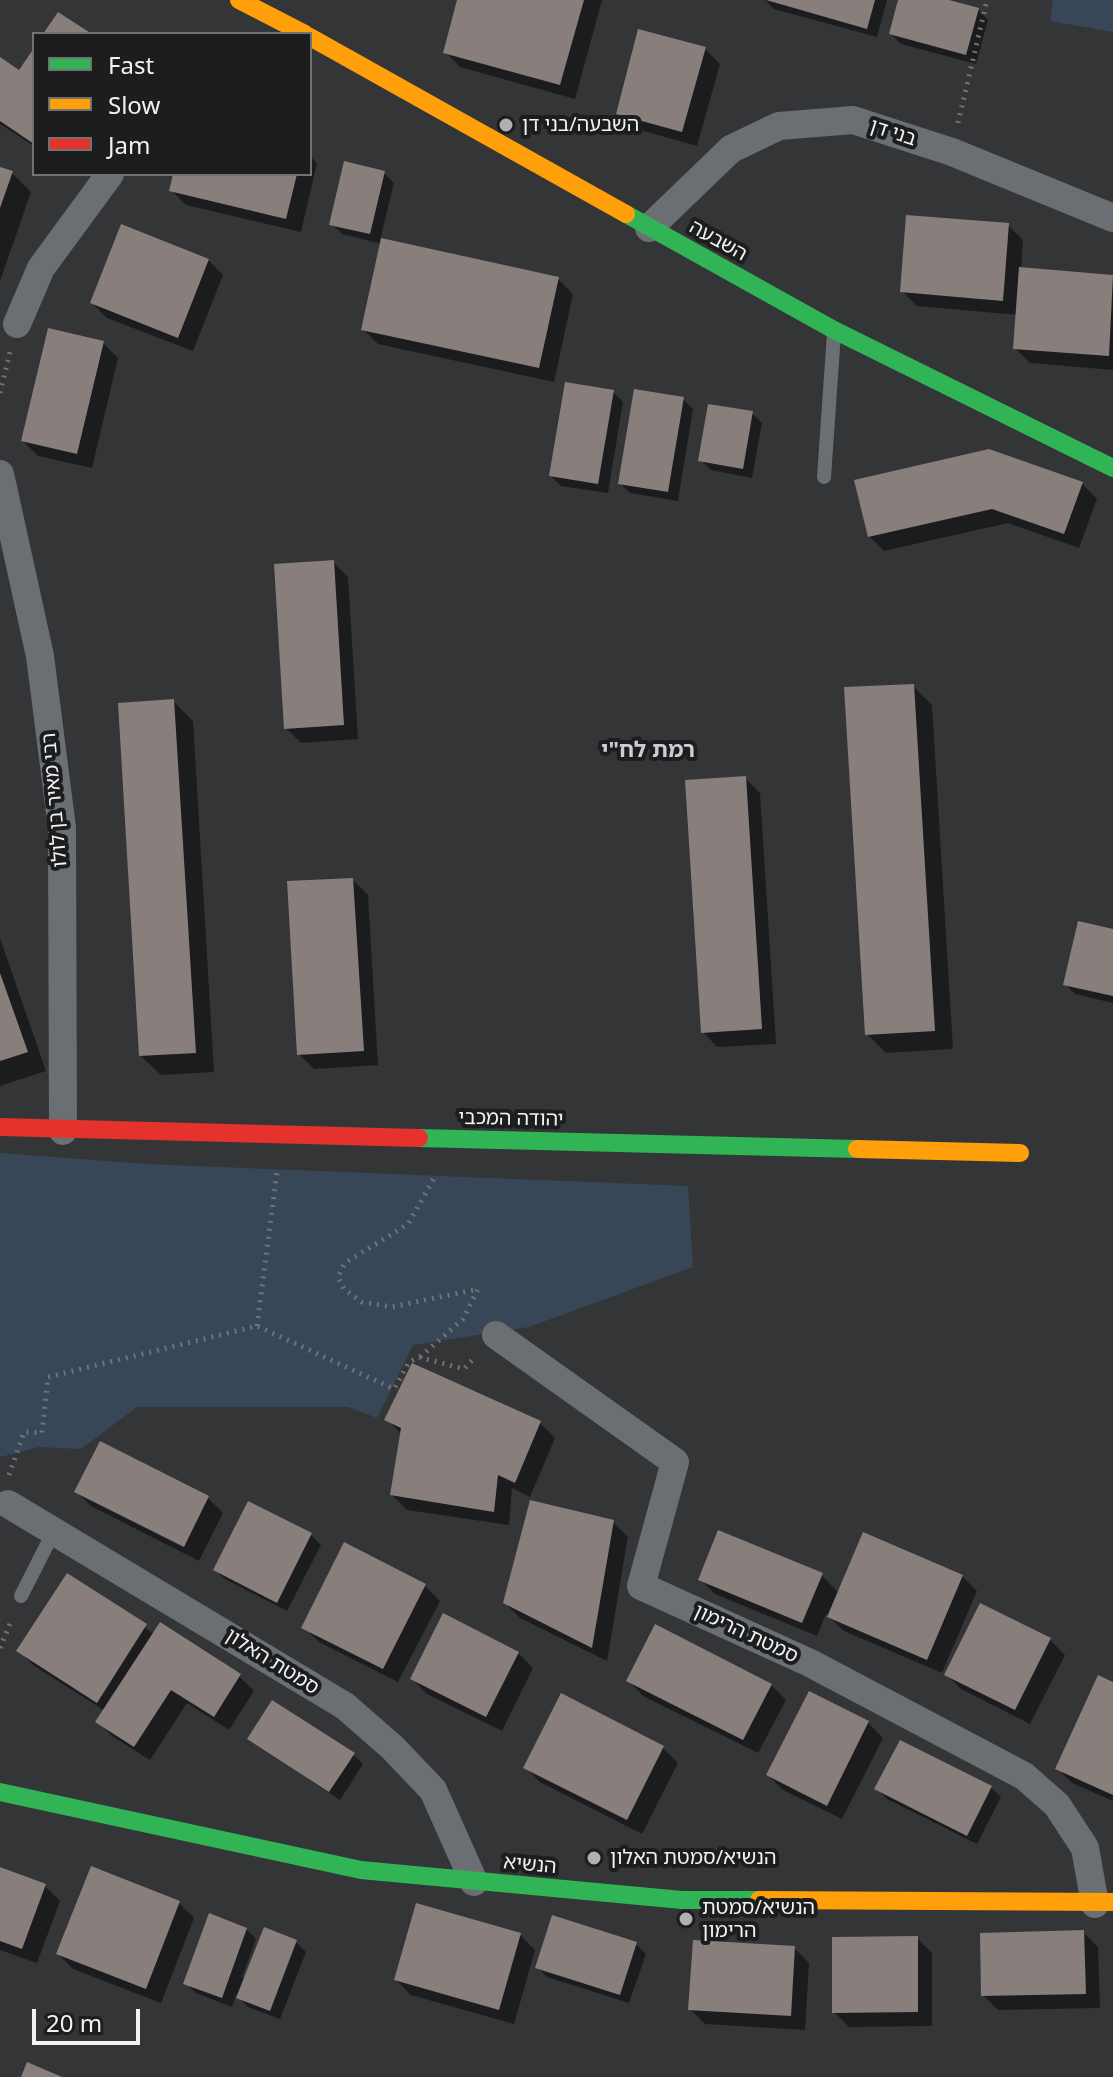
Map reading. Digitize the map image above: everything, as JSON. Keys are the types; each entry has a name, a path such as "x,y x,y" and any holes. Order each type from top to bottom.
{"street":[{"name":"השבעה","path":"239,0 292,32"},
{"name":"השבעה","path":"312,43 834,330 1113,468"},
{"name":"בני דן","path":"649,228 731,149 779,126 853,120 952,152 1113,218"},
{"path":"17,324 41,268 97,187 108,176"},
{"name":"רבי מאיר בן לולו","path":"0,474 40,656 62,828 63,1131"},
{"name":"יהודה המכבי","path":"0,1127 1020,1153"},
{"name":"סמטת הרימון","path":"496,1335 675,1462 641,1586 810,1663 1024,1776 1057,1805 1085,1848 1104,1903"},
{"name":"סמטת האלון","path":"7,1496 54,1531 345,1706 393,1748 433,1790 474,1882"},
{"name":"הנשיא","path":"0,1792 361,1870 474,1882 682,1900 1104,1903"}],"lane":[{"path":"824,477 834,330"},
{"path":"21,1596 54,1531"}],"path":[{"path":"952,152 987,0"},
{"path":"0,393 17,324"},
{"path":"257,1326 282,1136"},
{"path":"7,1496 24,1432 42,1433 48,1377 257,1326 394,1389 409,1362 463,1319 478,1289 392,1307 362,1302 344,1289 338,1277 345,1263 408,1224 456,1140"},
{"path":"419,1357 464,1369 496,1335"}],"shaded area":[{"path":"1053,0 1113,0 1113,32 1050,21"},
{"path":"0,1153 147,1164 688,1186 693,1267 529,1327 413,1345 377,1418 348,1407 137,1407 81,1449 39,1447 0,1457"}],"building":[{"path":"457,0 584,0 560,85 443,53"},
{"path":"766,0 875,0 867,29"},
{"path":"898,0 949,0 979,8 966,55 889,34"},
{"path":"58,12 89,32 44,32"},
{"path":"638,29 706,47 682,132 616,114"},
{"path":"32,51 32,143 0,121 0,57 19,70"},
{"path":"344,161 385,171 370,234 329,225"},
{"path":"0,167 13,171 0,208"},
{"path":"173,176 297,176 286,219 169,191"},
{"path":"906,215 1009,223 1003,301 900,292"},
{"path":"121,224 209,259 178,338 90,303"},
{"path":"381,238 559,277 539,368 361,330"},
{"path":"1019,267 1113,275 1109,356 1013,349"},
{"path":"48,328 104,341 77,454 21,441"},
{"path":"565,382 614,390 598,484 549,476"},
{"path":"634,389 684,397 668,492 618,484"},
{"path":"708,404 753,411 743,469 698,461"},
{"path":"989,449 1083,482 1064,534 992,509 868,537 854,480"},
{"path":"334,560 344,725 284,729 274,564"},
{"path":"914,684 935,1031 865,1035 844,687"},
{"path":"174,699 196,1053 139,1056 118,703"},
{"path":"746,776 762,1029 701,1033 685,780"},
{"path":"353,878 364,1051 297,1055 287,881"},
{"path":"1078,921 1113,929 1113,996 1063,985"},
{"path":"0,973 28,1052 0,1061"},
{"path":"412,1363 541,1421 515,1483 498,1475 494,1512 390,1495 401,1428 384,1420"},
{"path":"100,1441 209,1496 184,1547 74,1492"},
{"path":"530,1500 614,1520 592,1648 503,1603"},
{"path":"248,1501 312,1533 277,1603 213,1570"},
{"path":"718,1530 823,1573 802,1623 698,1580"},
{"path":"863,1532 963,1575 927,1660 827,1617"},
{"path":"344,1542 426,1584 383,1669 301,1628"},
{"path":"67,1573 147,1624 97,1703 16,1651"},
{"path":"980,1603 1051,1638 1015,1710 944,1675"},
{"path":"443,1613 519,1652 486,1717 410,1679"},
{"path":"160,1622 241,1674 214,1717 171,1690 134,1747 95,1722"},
{"path":"655,1624 772,1684 743,1740 626,1681"},
{"path":"1098,1675 1113,1682 1113,1795 1055,1769"},
{"path":"809,1691 869,1721 827,1806 766,1775"},
{"path":"561,1693 664,1746 627,1820 523,1768"},
{"path":"272,1700 355,1753 329,1792 247,1739"},
{"path":"900,1740 992,1786 967,1836 874,1789"},
{"path":"91,1866 180,1901 146,1989 56,1954"},
{"path":"0,1867 46,1884 22,1949 0,1941"},
{"path":"416,1903 521,1933 499,2010 394,1980"},
{"path":"209,1913 247,1928 222,1998 183,1984"},
{"path":"552,1915 637,1942 620,1995 535,1968"},
{"path":"264,1927 297,1940 270,2011 236,1998"},
{"path":"1084,1930 1086,1994 981,1996 980,1933"},
{"path":"918,1936 918,2012 832,2013 832,1937"},
{"path":"693,1940 795,1946 791,2016 688,2010"},
{"path":"27,2062 62,2077 21,2077"}],"traffic: fast":[{"path":"626,214 834,330 1113,468"},
{"path":"419,1138 857,1149"},
{"path":"0,1792 361,1870 682,1900 759,1900"}],"traffic: slow":[{"path":"239,0 301,32"},
{"path":"312,38 626,214"},
{"path":"857,1149 1020,1153"},
{"path":"759,1900 1113,1902"}],"traffic: jam":[{"path":"0,1127 419,1138"}],"place":[{"name":"השבעה/בני דן","path":"506,125"},
{"name":"הנשיא/סמטת האלון","path":"594,1858"},
{"name":"הנשיא/סמטת הרימון","path":"686,1919"}],"district":[{"name":"רמת לח\"י","path":"648,751"}]}
